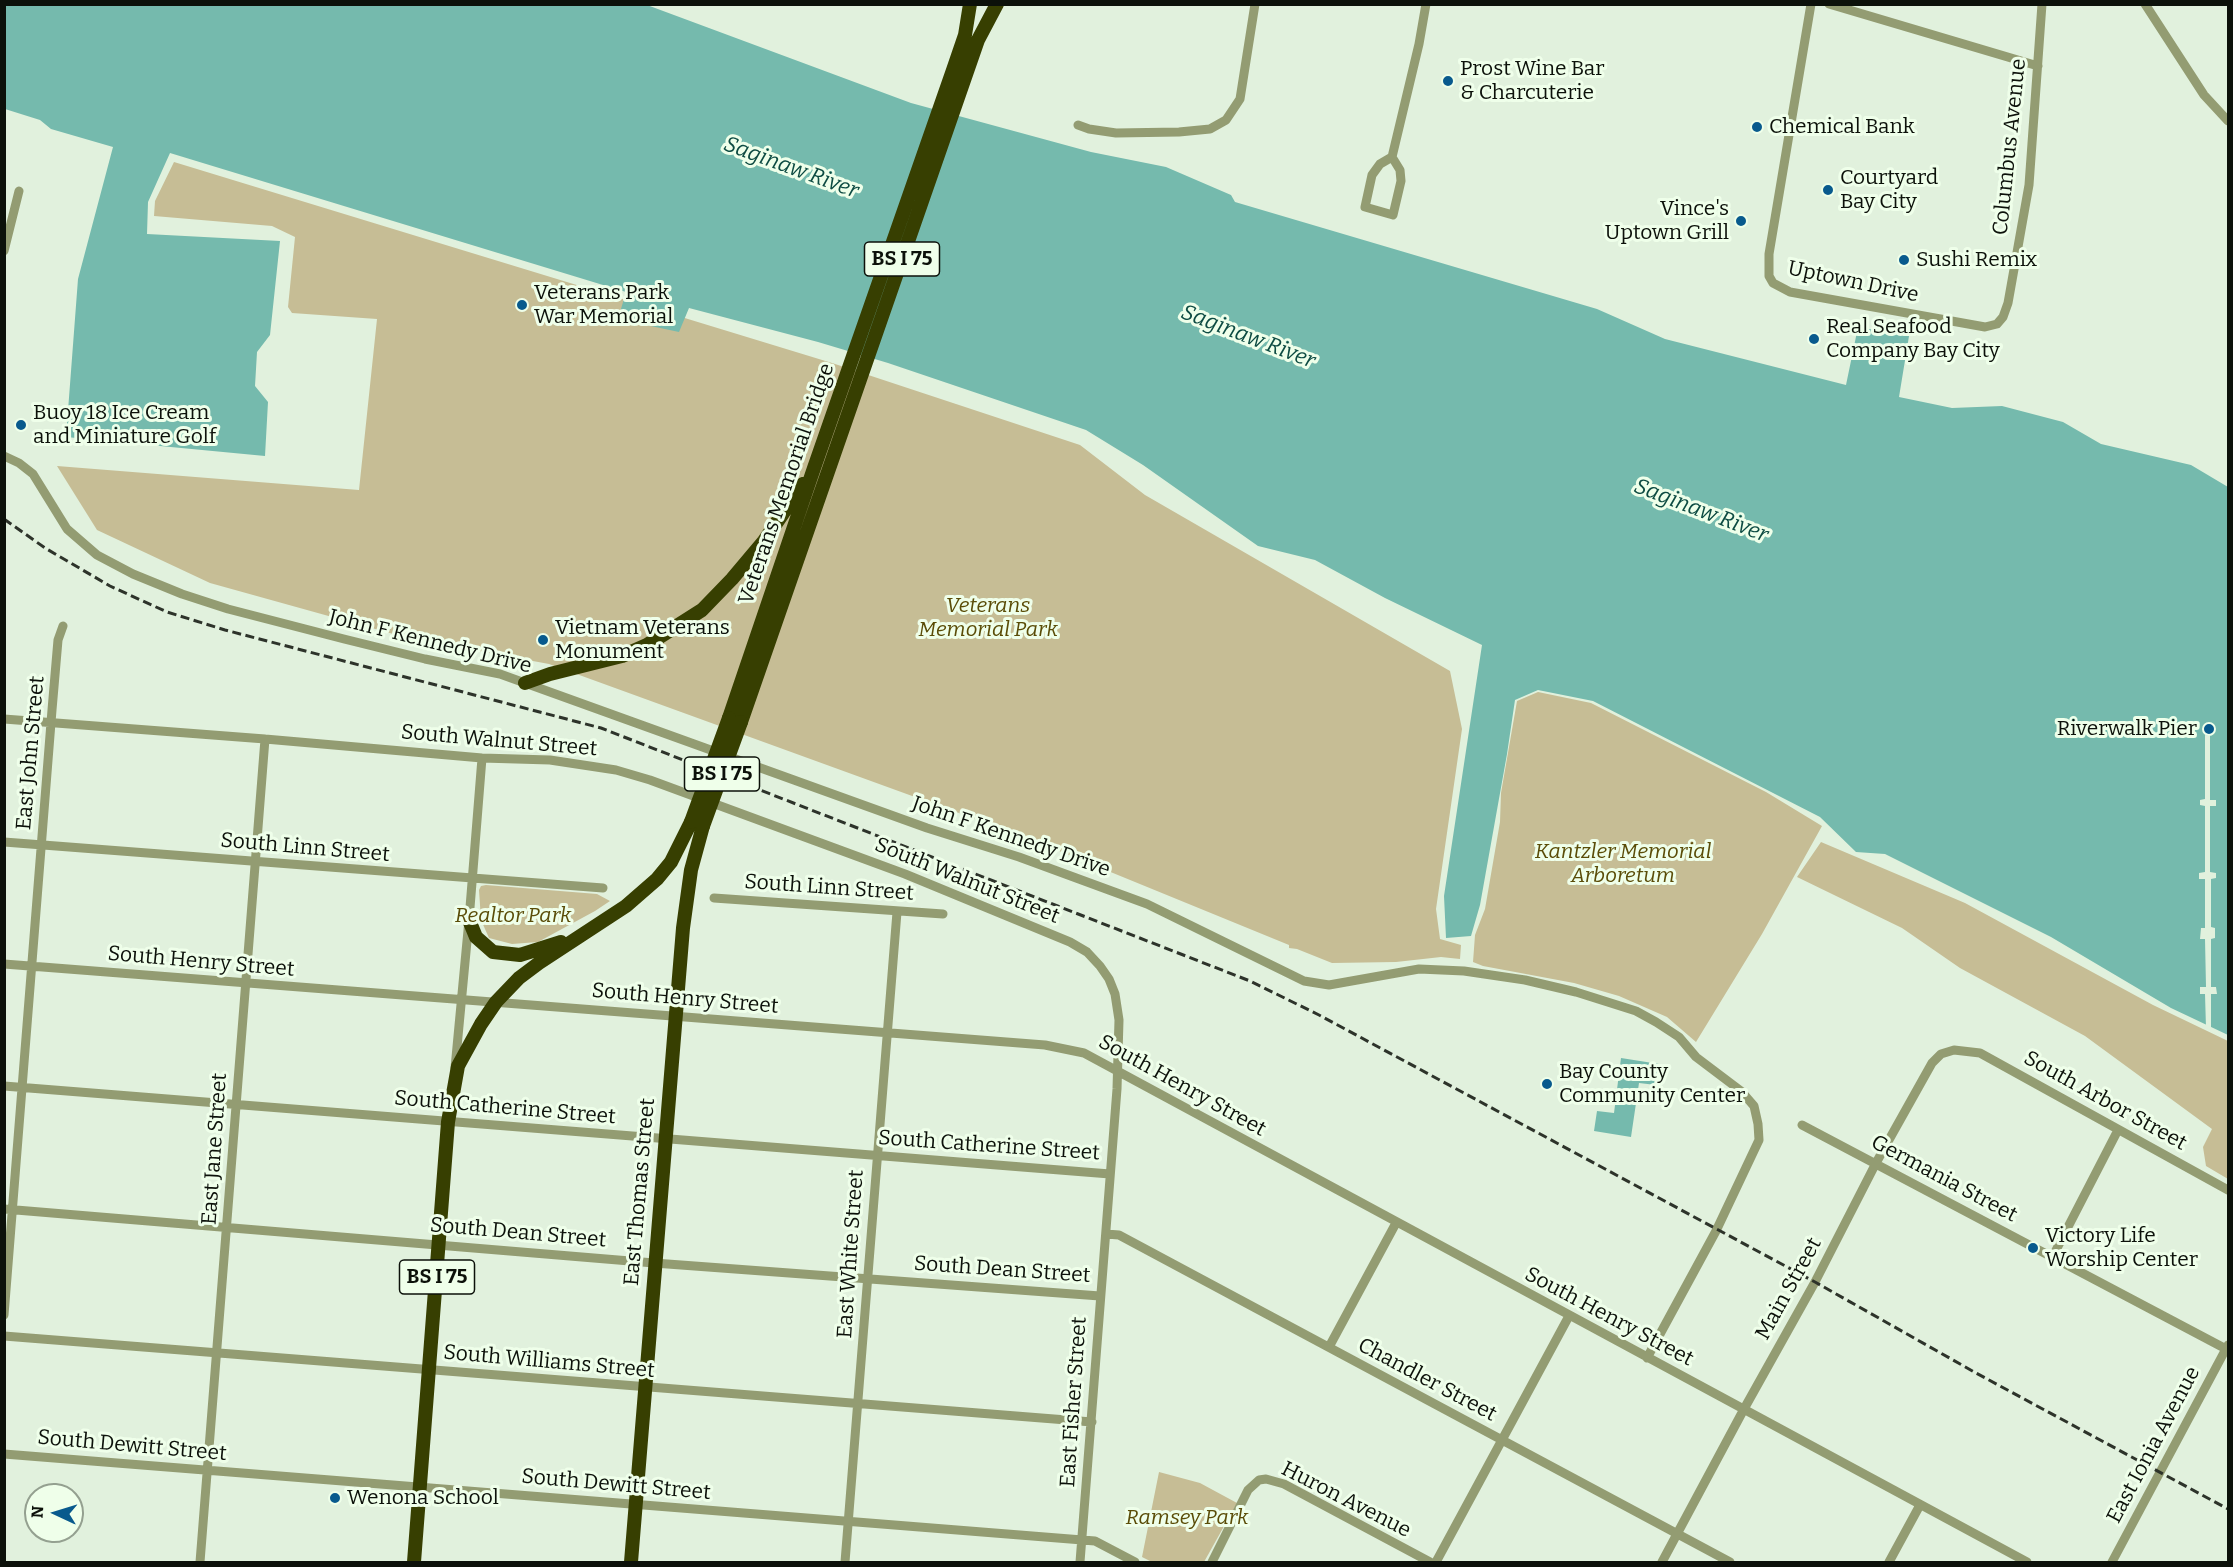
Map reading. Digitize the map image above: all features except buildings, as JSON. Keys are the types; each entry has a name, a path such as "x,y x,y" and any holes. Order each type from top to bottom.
{"highway":[{"name":"Veterans Memorial Bridge","path":"960,72 970,4"},
{"name":"Veterans Memorial Bridge","path":"496,1002 519,978 626,906 657,879 697,824 960,72 997,4"},
{"name":"Veterans Memorial Bridge","path":"735,720 814,468 831,442"},
{"path":"525,683 549,674 622,656 647,645 702,610 764,541 814,468"},
{"name":"East Thomas Street","path":"631,1563 682,928 697,824"},
{"path":"469,920 476,937 484,945 493,952 511,956 580,936"},
{"name":"BS I 75","path":"414,1563 448,1122 453,1085 458,1066 496,1002"}],"street":[{"path":"1078,125 1116,133 1179,132 1210,129 1226,120 1240,99 1255,4"},
{"path":"1392,157 1380,164 1372,175 1365,207 1393,215 1401,181 1400,170 1392,157 1419,44 1426,4"},
{"name":"Uptown Drive","path":"1811,4 1769,254 1767,269 1773,283 1790,292 1985,327 1997,324"},
{"path":"1829,4 2038,66"},
{"name":"Columbus Avenue","path":"1997,324 2003,317 2008,303 2029,185 2042,4"},
{"path":"2145,4 2204,95 2229,121"},
{"path":"4,251 18,191"},
{"name":"John F Kennedy Drive","path":"4,456 19,463 33,474 67,529 97,555 133,574 182,594 228,609 425,659 500,674 927,828 1019,857 1147,904 1304,981 1329,985 1419,969 1464,971 1525,980 1576,992 1636,1011 1679,1037 1696,1058 1710,1070 1726,1078 1747,1098 1754,1106 1759,1140 1716,1230 1647,1358"},
{"name":"East John Street","path":"4,1315 9,1209 24,1088 51,722 58,640 63,626"},
{"name":"South Walnut Street","path":"4,718 482,758 550,760 616,770 650,780 905,874 1070,942 1087,952 1100,966 1115,994"},
{"name":"East Jane Street","path":"200,1563 265,739"},
{"path":"453,1085 482,758"},
{"name":"South Linn Street","path":"4,842 603,888"},
{"name":"South Linn Street","path":"714,898 943,914"},
{"name":"East White Street","path":"845,1563 897,912"},
{"name":"South Henry Street","path":"4,964 1065,1048 1084,1053 2026,1563"},
{"name":"East Fisher Street","path":"1080,1563 1118,1072 1119,1020 1115,994"},
{"name":"South Arbor Street","path":"1962,1050 1980,1053 2229,1190"},
{"name":"Main Street","path":"1662,1563 1932,1063 1941,1054 1962,1050"},
{"name":"South Catherine Street","path":"4,1086 1110,1174"},
{"name":"Germania Street","path":"1802,1125 2228,1348"},
{"path":"2053,1256 2118,1130"},
{"name":"South Dean Street","path":"9,1209 654,1263 1100,1296"},
{"path":"1329,1347 1396,1223"},
{"name":"Chandler Street","path":"1106,1234 1119,1235 1730,1563"},
{"path":"1436,1563 1569,1316"},
{"name":"South Williams Street","path":"4,1336 1092,1422"},
{"name":"East Ionia Avenue","path":"2112,1563 2228,1348"},
{"name":"South Dewitt Street","path":"4,1454 1095,1541 1135,1563"},
{"name":"Huron Avenue","path":"1212,1563 1248,1490 1259,1480 1266,1479 1284,1484 1430,1563"},
{"path":"1889,1563 1920,1505"}],"green space":[{"name":"Veterans Memorial Park","path":"174,162 832,363 1080,445 1145,495 1450,671 1462,729 1436,909 1440,939 1461,945 1460,959 1441,957 1396,962 1332,963 1289,948 1289,945 1025,837 549,664 404,637 210,583 97,530 57,466 359,490 377,319 292,313 288,307 295,237 272,226 154,216 155,201"},
{"name":"Kantzler Memorial Arboretum","path":"1538,692 1591,703 1766,792 1822,826 1762,934 1696,1042 1667,1017 1619,996 1574,983 1483,966 1473,962 1475,935 1485,909 1500,822 1501,793 1517,701"},
{"path":"1821,842 1965,903 2153,1005 2228,1041 2228,1179 2206,1166 2203,1147 2212,1129 2085,1036 1960,968 1902,928 1797,877"},
{"name":"Realtor Park","path":"481,886 597,894 610,901 538,942 512,944 489,938 481,920 479,890"},
{"name":"Ramsey Park","path":"1159,1472 1200,1483 1237,1503 1204,1562 1152,1562 1142,1557"}],"water":[{"name":"Saginaw River","path":"4,5 647,5 911,103 1091,152 1166,167 1231,195 1235,202 1597,309 1665,339 1846,385 1858,327 1909,336 1899,397 1952,408 2002,406 2063,422 2101,444 2191,465 2228,487 2228,1035 2171,1008 2051,937 1885,854 1856,852 1820,817 1593,701 1538,690 1515,700 1480,905 1471,936 1446,938 1444,896 1482,645 1385,598 1315,560 1258,546 1143,465 1086,430 888,363 689,308 679,332 618,319 626,292 170,153 148,202 147,234 280,241 270,335 257,352 255,386 268,402 265,456 66,437 78,279 113,147 51,129 40,120 5,109"},
{"path":"1621,1058 1659,1064 1656,1085 1639,1083 1631,1137 1594,1131 1597,1111 1614,1113"}],"pier":[{"path":"2205,735 2210,736 2210,800 2216,800 2216,806 2210,806 2210,872 2216,873 2216,878 2211,879 2211,927 2215,928 2215,938 2211,939 2211,987 2216,987 2217,994 2211,994 2211,1030 2206,1028 2205,994 2200,994 2200,987 2206,987 2205,939 2200,939 2201,928 2205,928 2205,879 2199,879 2199,873 2205,872 2205,806 2200,805 2200,800 2205,799"}],"railway":[{"path":"4,519 45,548 110,586 167,612 225,630 601,728 1250,981 1319,1015 1815,1282 1976,1373 2228,1509"}],"place":[{"name":"Prost Wine Bar & Charcuterie","path":"1448,81"},
{"name":"Chemical Bank","path":"1757,127"},
{"name":"Courtyard Bay City","path":"1828,190"},
{"name":"Vince's Uptown Grill","path":"1741,221"},
{"name":"Sushi Remix","path":"1904,260"},
{"name":"Veterans Park War Memorial","path":"522,305"},
{"name":"Real Seafood Company Bay City","path":"1814,339"},
{"name":"Buoy 18 Ice Cream and Miniature Golf","path":"21,425"},
{"name":"Vietnam Veterans Monument","path":"543,640"},
{"name":"Riverwalk Pier","path":"2209,729"},
{"name":"Bay County Community Center","path":"1547,1084"},
{"name":"Victory Life Worship Center","path":"2033,1248"},
{"name":"Wenona School","path":"335,1498"}]}
